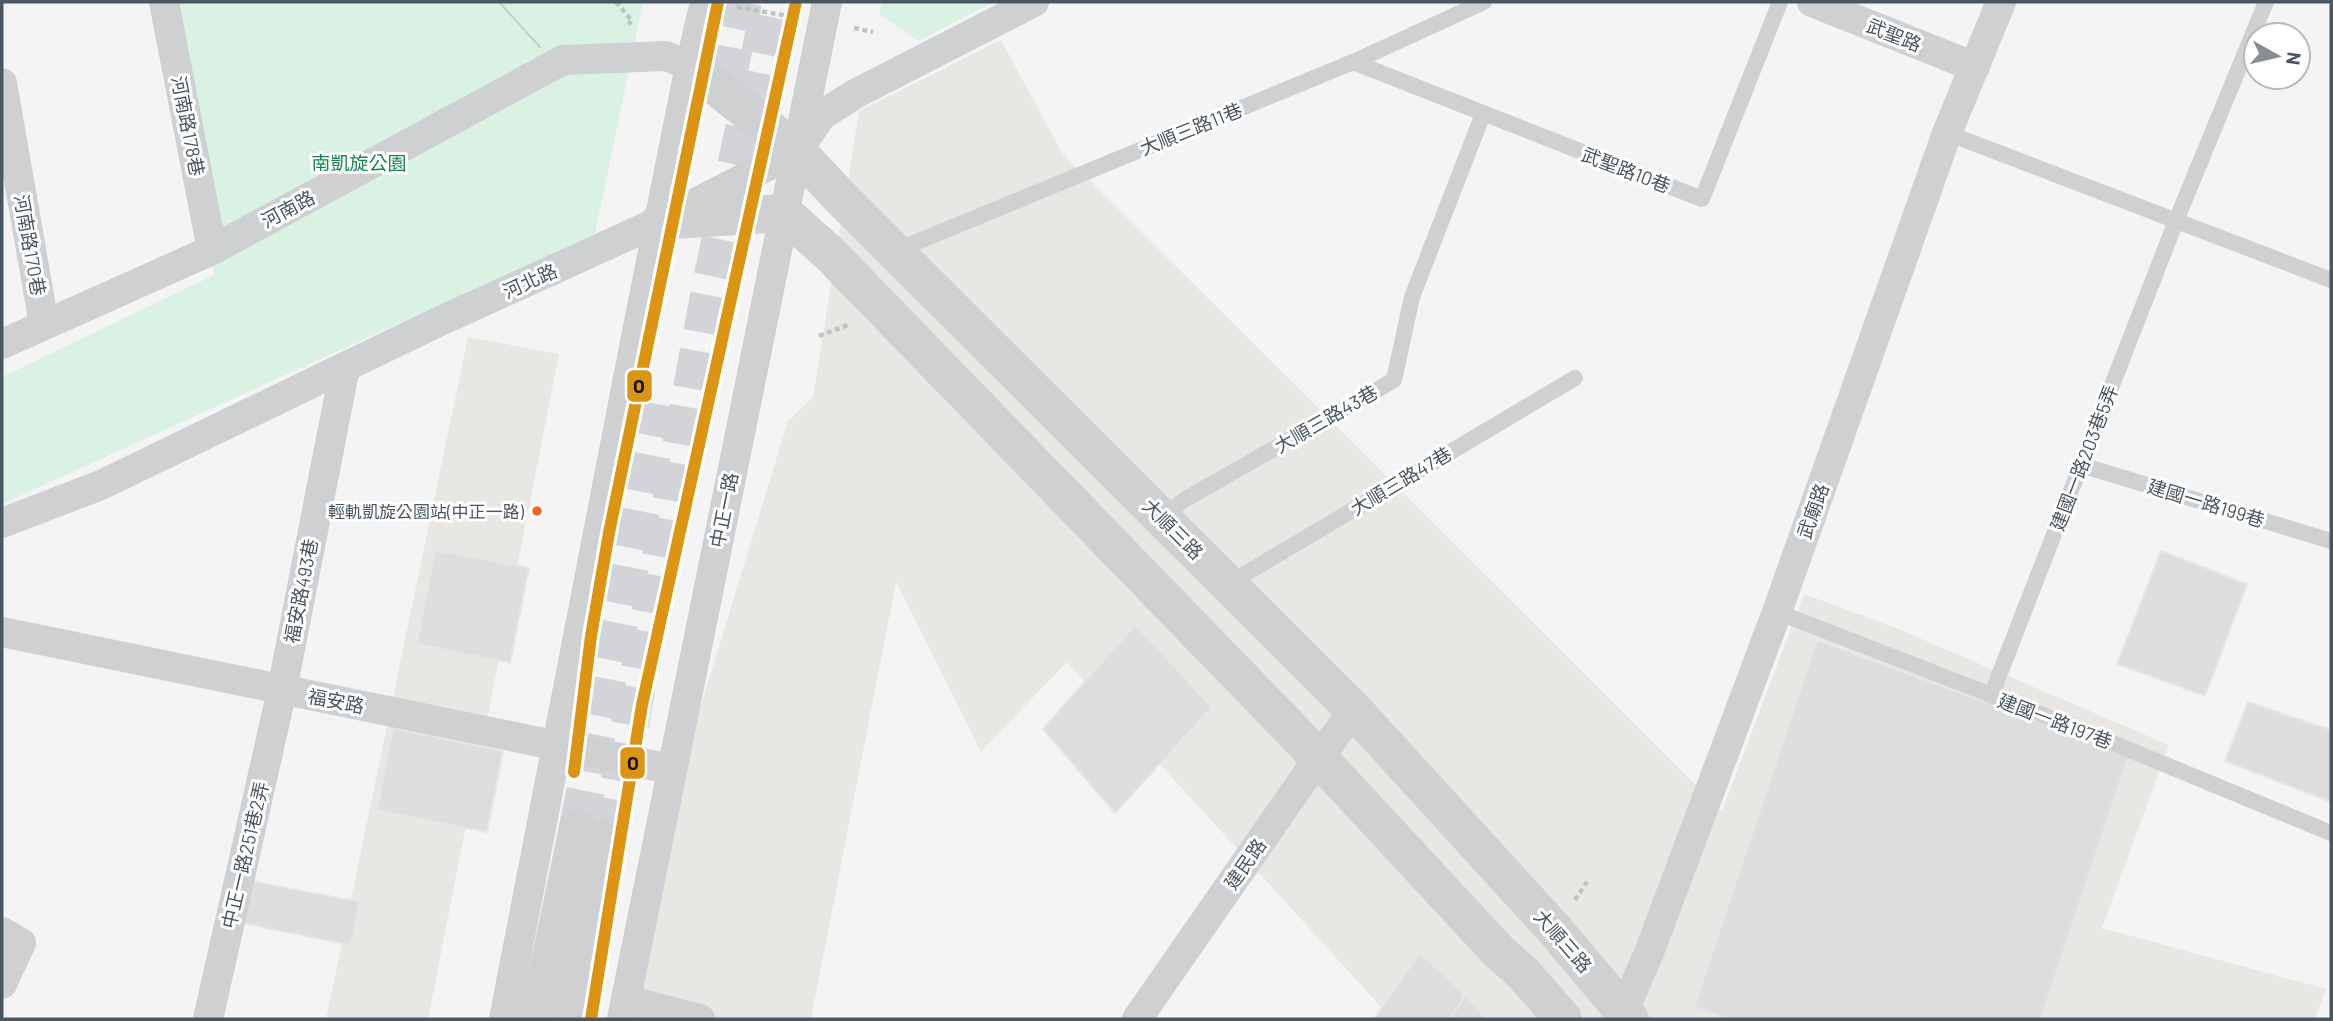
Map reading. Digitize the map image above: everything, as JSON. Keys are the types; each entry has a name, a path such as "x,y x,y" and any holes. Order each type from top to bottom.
{"street":[{"name":"河南路178巷","path":"164,2 212,250"},
{"path":"504,1019 635,342 705,2"},
{"name":"中正一路","path":"624,1009 827,2"},
{"name":"河北路","path":"2,523 102,485 438,322 660,221 797,151 822,115 855,94 1034,2"},
{"name":"武聖路","path":"1812,2 1975,67"},
{"name":"武廟路","path":"1625,1017 1777,612 1947,133 2001,2"},
{"name":"河南路","path":"2,344 212,250 563,60 666,56 690,66"},
{"name":"大順三路","path":"690,66 797,151 1354,710 1554,929 1625,1017"},
{"name":"河南路170巷","path":"2,83 44,324"},
{"path":"660,221 784,213 839,264 1318,758 1499,952 1523,973 1563,1019"},
{"name":"福安路493巷","path":"282,690 345,367"},
{"name":"福安路","path":"2,632 671,769"},
{"name":"中正一路251巷2弄","path":"208,1019 282,690"},
{"name":"建民路","path":"1137,1019 1354,710"},
{"path":"538,1019 594,833 570,1019"},
{"path":"2,932 21,943 2,984"},
{"path":"624,1009 700,1019"}],"lane":[{"name":"大順三路11巷","path":"895,251 1353,62 1484,2"},
{"name":"武聖路10巷","path":"1353,62 1702,199 1780,2"},
{"name":"建國一路203巷5弄","path":"1991,696 2176,221 2266,2"},
{"name":"大順三路43巷","path":"1161,517 1184,500 1394,380 1412,297 1483,114"},
{"path":"1947,133 2331,280"},
{"name":"大順三路47巷","path":"1228,584 1576,378"},
{"name":"建國一路199巷","path":"2081,465 2331,541"},
{"name":"建國一路197巷","path":"1777,612 2331,833"}],"path":[{"path":"616,2 632,21"},
{"path":"1572,906 1589,879"}],"shaded area":[{"path":"1001,40 1062,153 1722,811 1804,594 1896,628 2169,745 2102,928 2326,989 2315,1019 1392,1019 1067,662 981,752 896,582 811,1019 633,1019 677,784 788,421 813,397 859,111"},
{"path":"468,337 559,354 428,1019 326,1019"}],"green space":[{"name":"南凱旋公園","path":"167,2 643,2 595,234 2,504 2,377 214,275"},
{"path":"882,2 994,2 918,41 879,14"}],"building":[{"path":"435,550 529,568 510,663 417,644"},
{"path":"2161,551 2247,584 2205,696 2117,664"},
{"path":"1135,625 1212,707 1115,813 1043,729"},
{"path":"1817,640 2129,755 2041,1019 1727,1019 1694,1007"},
{"path":"2248,702 2331,730 2331,802 2225,761"},
{"path":"393,728 503,751 487,832 377,810"},
{"path":"251,881 360,902 351,945 242,923"},
{"path":"1420,953 1465,996 1450,1019 1374,1019"},
{"path":"1465,996 1486,1019 1450,1019"}],"tunnel":[{"path":"726,85 743,2"},
{"path":"609,837 712,280 771,2"},
{"path":"578,828 662,405"}],"tram line":[{"path":"499,2 540,47"}],"transit line":[{"name":"O","path":"574,772 591,636 609,533 718,2"},
{"name":"O","path":"591,1019 642,705 796,2"}],"place":[{"name":"輕軌凱旋公園站(中正一路)","path":"537,511"}]}
